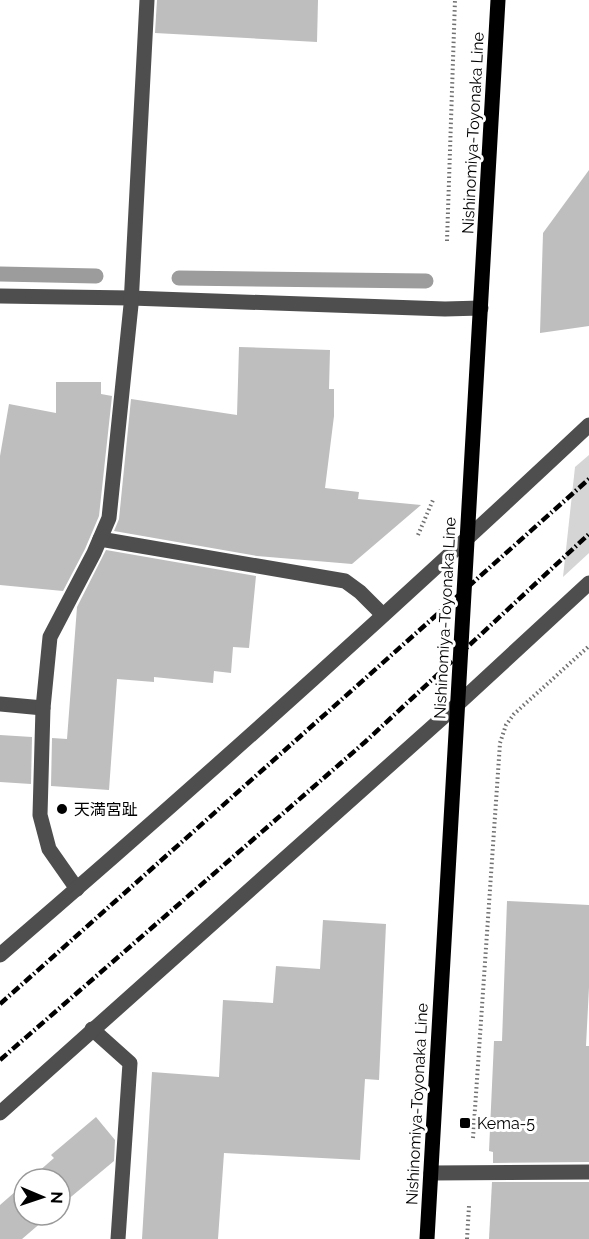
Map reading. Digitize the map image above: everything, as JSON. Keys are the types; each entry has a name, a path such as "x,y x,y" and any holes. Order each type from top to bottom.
{"main road":[{"name":"Nishinomiya-Toyonaka Line","path":"427,1239 498,0"}],"street":[{"path":"77,890 49,849 40,815 43,708 50,637 110,518 131,298 147,0"},
{"path":"0,296 131,298 445,309 481,308"},
{"path":"0,955 77,890 383,615 589,425"},
{"path":"100,539 345,581 360,592 383,615"},
{"path":"0,1113 458,704 589,583"},
{"path":"0,704 43,708"},
{"path":"92,1029 130,1063 118,1239"},
{"path":"431,1173 589,1172"}],"path":[{"path":"467,1239 500,743 506,725 514,714 589,646"}],"shaded area":[{"path":"589,455 589,553 563,577 575,467"}],"building":[{"path":"157,0 318,0 317,42 155,33"},
{"path":"589,170 589,326 540,333 543,233"},
{"path":"239,347 330,350 329,389 334,389 334,416 325,488 359,492 358,499 421,505 352,564 257,556 114,531 119,519 131,399 237,415"},
{"path":"56,382 101,382 101,394 112,396 99,516 63,591 0,585 0,456 9,404 56,413"},
{"path":"106,550 256,576 249,648 233,647 231,673 214,671 213,683 154,677 154,682 117,679 109,790 51,786 52,738 67,739 77,607"},
{"path":"0,735 32,737 31,784 0,782"},
{"path":"507,901 589,905 586,1046 589,1046 589,1162 493,1163 493,1152 489,1151 494,1041 502,1041"},
{"path":"323,920 386,924 379,1080 365,1079 360,1160 224,1153 218,1239 142,1239 152,1072 219,1077 223,1000 273,1003 276,966 320,969"},
{"path":"96,1117 115,1140 114,1161 72,1196 72,1167 44,1167 54,1158 51,1155"},
{"path":"492,1182 589,1182 589,1239 489,1239"},
{"path":"12,1194 12,1227 36,1227 22,1239 0,1239 0,1205"}],"waterway":[{"path":"0,274 96,276"},
{"path":"179,278 426,281"}],"railway":[{"path":"0,1004 589,479"},
{"path":"0,1060 365,742 589,534"}],"place":[{"name":"天満宮趾","path":"62,809"},
{"name":"Kema-5","path":"465,1123"}]}
